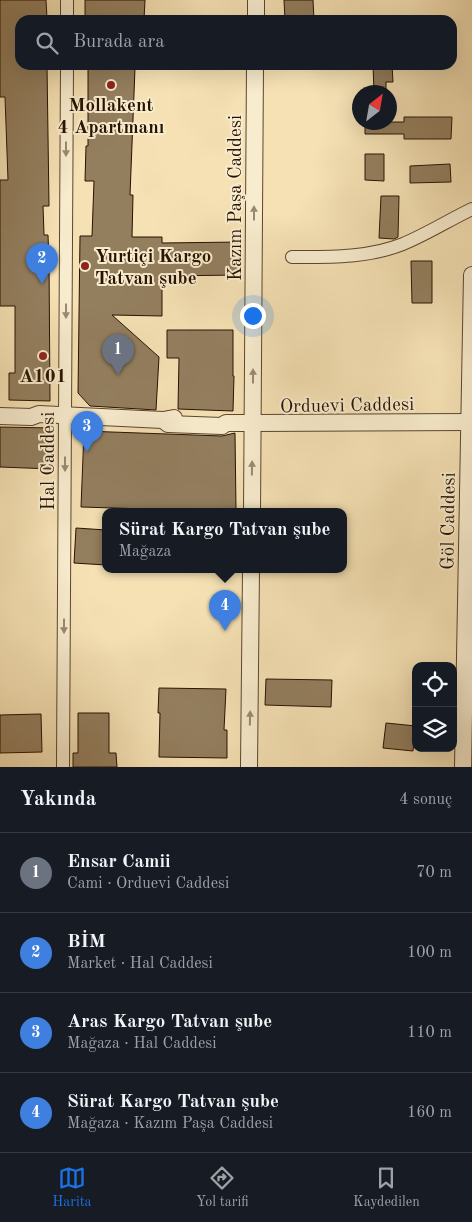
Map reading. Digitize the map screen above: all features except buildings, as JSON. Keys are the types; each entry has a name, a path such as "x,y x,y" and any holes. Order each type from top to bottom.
{"street":[{"path":"67,0 67,15"},
{"path":"256,0 256,15"},
{"name":"Hal Caddesi","path":"63,767 67,70"},
{"name":"Kazım Paşa Caddesi","path":"252,508 256,70"},
{"path":"292,257 348,256 383,250 401,245 472,209"},
{"name":"Göl Caddesi","path":"463,767 472,275"},
{"name":"Orduevi Caddesi","path":"0,408 31,409 39,414"},
{"name":"Orduevi Caddesi","path":"0,416 31,417 39,414 163,420 169,418 223,420 226,423 252,424 469,422"},
{"path":"249,767 251,573"}],"place":[{"name":"Mollakent 4 Apartmanı","path":"111,85"},
{"name":"Yurtiçi Kargo Tatvan şube","path":"85,266"},
{"name":"BİM","path":"42,284"},
{"name":"A101","path":"43,356"},
{"name":"Ensar Camii","path":"118,375"},
{"name":"Aras Kargo Tatvan şube","path":"87,452"},
{"name":"Sürat Kargo Tatvan şube","path":"225,631"}]}
